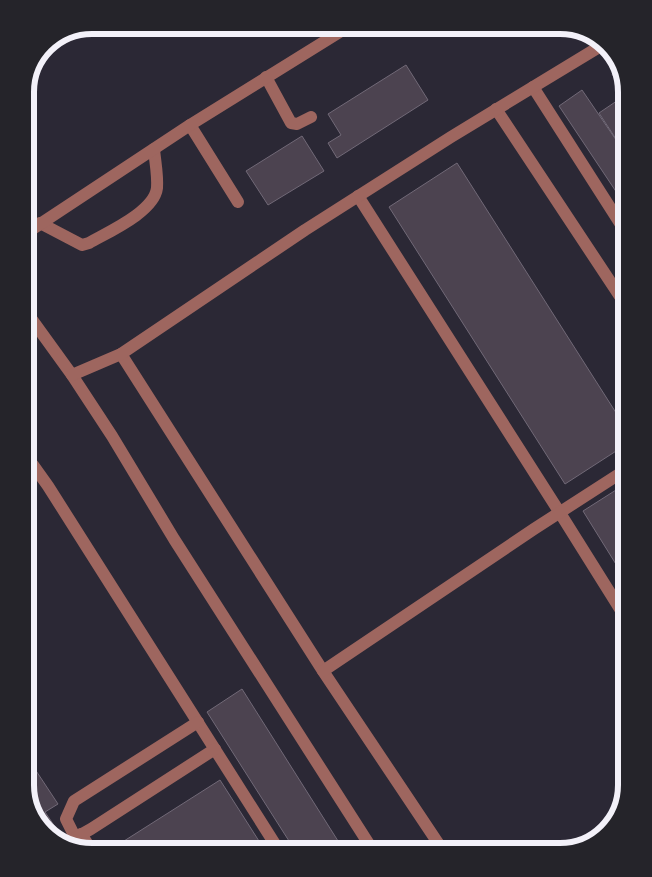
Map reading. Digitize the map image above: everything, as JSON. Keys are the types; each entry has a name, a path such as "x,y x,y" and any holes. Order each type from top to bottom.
{"street":[{"path":"34,227 266,77 336,34"},
{"path":"72,375 121,354 305,230 496,109 597,48"},
{"path":"266,77 291,123 297,124 311,117"},
{"path":"533,87 618,220"},
{"path":"496,109 618,292"},
{"path":"190,126 238,202"},
{"path":"40,223 82,245 89,243 139,214 152,199 157,189 154,149"},
{"path":"358,196 618,606"},
{"path":"34,322 72,375 368,843"},
{"path":"121,354 323,672 438,843"},
{"path":"34,467 48,486 274,843"},
{"path":"323,672 534,529 618,476"},
{"path":"79,841 74,838 66,819 74,802 198,722"},
{"path":"74,838 215,749"}],"building":[{"path":"406,65 428,100 337,158 328,143 341,135 328,114"},
{"path":"615,72 617,82 612,74"},
{"path":"582,90 618,143 618,194 559,106"},
{"path":"618,100 618,142 599,113"},
{"path":"302,136 324,171 268,205 246,171"},
{"path":"457,163 618,416 618,450 565,484 389,207"},
{"path":"618,489 618,567 583,511"},
{"path":"242,689 339,843 290,843 207,712"},
{"path":"34,768 58,804 45,812 59,832 48,823 37,804"},
{"path":"220,780 260,843 125,843 124,841"}]}
